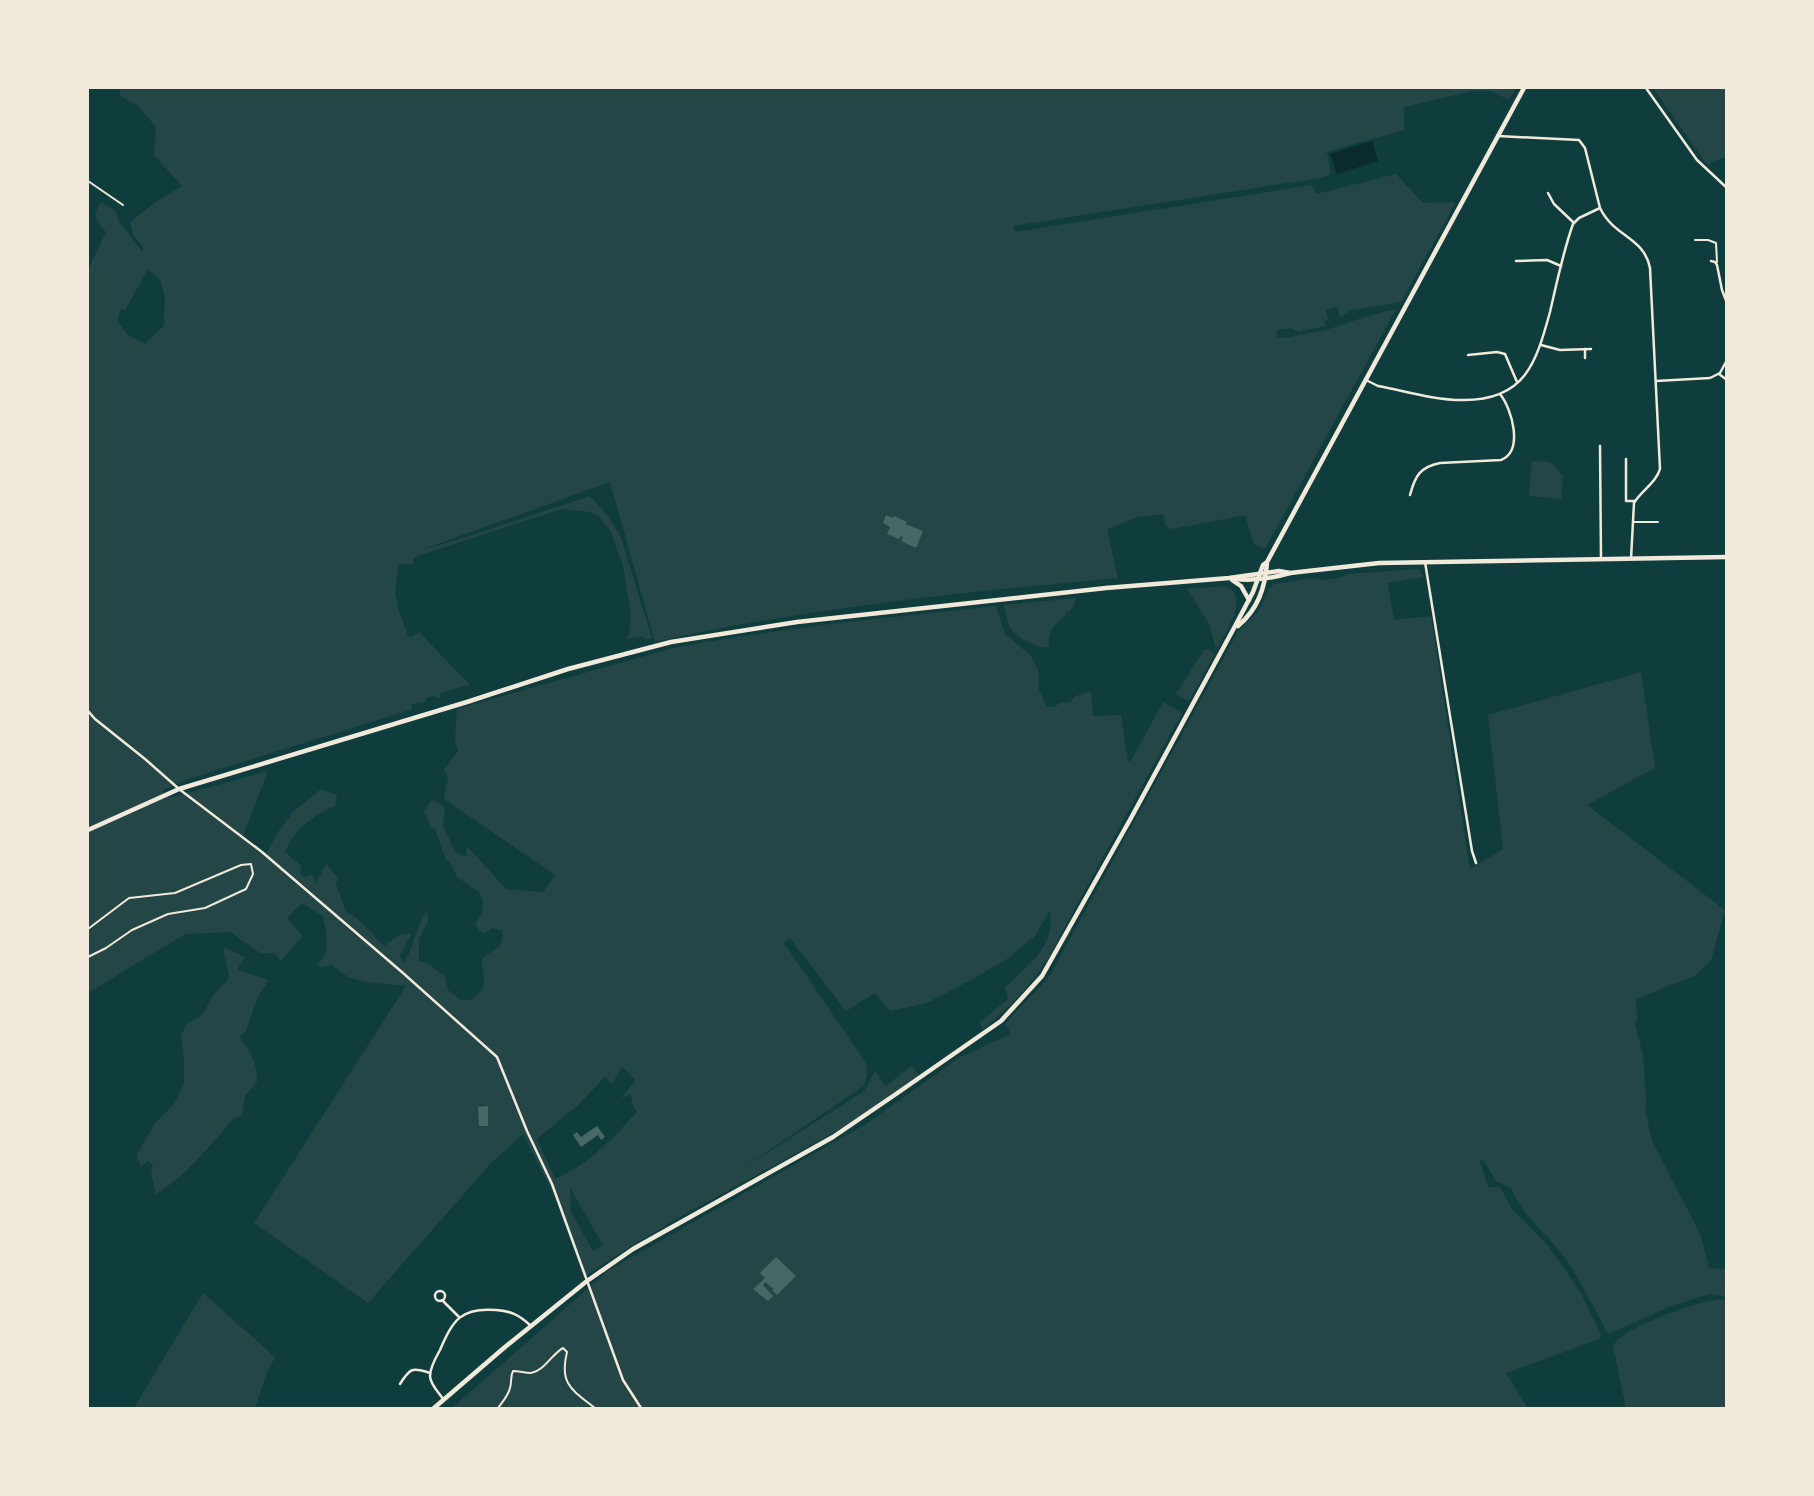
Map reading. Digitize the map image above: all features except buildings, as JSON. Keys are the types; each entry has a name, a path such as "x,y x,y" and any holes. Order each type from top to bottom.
{"main road":[{"path":"1234,628 1256,607 1267,562 1524,88"},
{"path":"88,830 179,789 568,669 671,642 797,622 1115,587 1229,578 1242,580 1279,571 1290,573 1372,564 1425,562 1727,556"},
{"path":"434,1409 587,1281 633,1249 833,1137 1001,1021 1042,976 1263,576"},
{"path":"1229,578 1241,586 1249,601"}],"street":[{"path":"1646,88 1697,160 1727,188"},
{"path":"1498,136 1579,139 1585,148 1600,208 1605,217 1615,229 1641,247 1650,265 1660,469 1658,476 1635,501 1631,559"},
{"path":"1548,193 1554,204 1574,222"},
{"path":"1365,380 1378,386 1448,399 1474,399 1500,394 1517,383 1531,367 1541,345 1574,222 1600,208"},
{"path":"1516,261 1547,260 1562,266"},
{"path":"1522,261 1522,267"},
{"path":"1710,261 1717,263 1727,303"},
{"path":"1541,345 1560,350 1591,349"},
{"path":"1482,347 1483,354"},
{"path":"1585,349 1586,358"},
{"path":"1468,355 1500,352 1505,354 1517,383"},
{"path":"1656,381 1710,378 1719,374 1727,360"},
{"path":"1719,374 1727,380"},
{"path":"1410,495 1410,487 1420,472 1430,465 1501,460 1510,455 1514,434 1508,407 1500,394"},
{"path":"1600,446 1601,560"},
{"path":"1626,459 1626,501 1635,501"},
{"path":"1425,562 1476,863"},
{"path":"88,711 179,789 258,848 497,1057 552,1184 623,1380 641,1409"},
{"path":"442,1300 459,1317"},
{"path":"443,1399 430,1380 429,1373 456,1319 476,1309 501,1310 518,1315 532,1327"},
{"path":"400,1384 411,1370 429,1373"}],"lane":[{"path":"1695,240 1716,243 1717,263"},
{"path":"1633,522 1658,522"}],"path":[{"path":"88,181 123,205"},
{"path":"88,929 129,898 176,893 241,864 251,864 253,874 246,889 205,908 168,915 132,930 88,957"},
{"path":"498,1409 508,1396 513,1371 533,1373 563,1348 567,1352 564,1369 569,1386 595,1409"}],"shaded area":[{"path":"121,88 1516,88 1509,100 1491,91 1472,91 1404,107 1404,130 1327,152 1331,174 1320,178 1013,226 1015,232 1312,185 1316,194 1396,174 1423,203 1454,202 1401,302 1352,310 1340,317 1337,307 1326,310 1328,320 1324,321 1325,326 1299,332 1291,328 1277,330 1277,338 1283,338 1326,330 1396,309 1265,549 1254,544 1245,515 1173,529 1166,526 1163,514 1138,517 1107,529 1118,578 943,595 827,610 655,642 610,482 418,551 590,496 620,535 652,638 647,640 642,636 627,639 631,613 623,566 611,532 598,516 590,512 561,509 417,556 413,559 413,564 399,564 395,592 408,636 412,637 419,632 470,685 441,693 437,698 426,698 425,702 412,704 410,710 185,780 162,791 170,798 268,771 243,836 266,854 294,811 321,789 337,795 335,806 306,824 294,836 285,852 301,866 300,874 304,877 313,875 315,885 326,864 338,877 336,884 346,912 357,918 384,946 399,935 412,933 399,957 405,962 427,909 428,921 419,939 419,961 445,976 448,990 461,1000 472,1000 483,985 482,961 501,943 502,931 493,928 483,934 475,925 482,913 480,893 457,877 445,858 435,829 431,828 424,811 432,800 445,807 443,825 455,852 466,857 467,846 506,889 543,892 555,875 444,799 448,777 444,770 458,751 455,740 457,709 673,648 837,623 996,606 1005,634 1031,656 1038,670 1039,690 1047,707 1070,702 1076,696 1091,691 1093,716 1121,715 1128,762 1163,702 1182,713 1048,958 1018,996 983,1029 979,1023 1008,999 1005,987 1033,961 1044,946 1050,928 1050,910 1035,936 1007,959 927,1003 890,1011 875,993 846,1011 789,937 784,943 866,1063 867,1076 864,1086 743,1168 864,1091 875,1071 886,1086 911,1066 919,1075 848,1125 687,1213 584,1277 553,1193 523,1134 490,1164 368,1303 254,1223 406,986 364,982 348,977 332,965 321,967 317,964 327,948 323,916 302,903 287,918 302,936 281,961 274,953 260,953 230,932 185,934 88,993 88,270 106,232 95,214 100,202 115,210 119,222 142,251 130,222 182,186 154,155 156,127 138,106 119,95","holes":["148,269 160,279 165,299 164,326 145,344 128,335 117,321 121,309 125,310","622,1067 636,1080 622,1097 629,1094 637,1112 589,1159 555,1179 537,1139 578,1105 605,1077 612,1084","570,1188 603,1245 593,1251 571,1212"]},
{"path":"1653,88 1726,88 1726,157 1708,166"},
{"path":"1372,141 1378,161 1337,174 1330,154"},
{"path":"1532,461 1550,462 1563,476 1561,499 1529,496"},
{"path":"1419,569 1424,577 1388,583 1394,620 1431,616 1470,869 1503,849 1488,715 1641,672 1655,768 1587,805 1725,910 1711,961 1694,976 1636,999 1635,1024 1643,1055 1645,1110 1652,1141 1701,1236 1709,1268 1726,1269 1726,1298 1720,1295 1712,1296 1712,1293 1669,1307 1608,1334 1561,1253 1527,1214 1511,1188 1496,1181 1483,1160 1480,1161 1488,1187 1500,1187 1512,1209 1549,1247 1583,1297 1601,1335 1600,1339 1506,1373 1528,1408 452,1408 609,1270 866,1124 960,1057 1011,1034 1005,1024 1049,977 1239,630 1259,611 1269,589 1274,584 1312,578 1324,580 1349,574"},
{"path":"1225,586 1236,597 1236,605 1231,624 1218,648 1215,646 1210,625 1187,589"},
{"path":"1076,598 1071,609 1052,629 1049,647 1028,642 1010,628 1004,605"},
{"path":"1208,649 1215,654 1189,701 1176,694 1204,650"},
{"path":"223,947 245,957 237,970 269,980 258,996 246,1031 240,1035 254,1062 257,1082 245,1096 242,1115 234,1118 189,1169 156,1194 151,1174 153,1165 148,1161 140,1167 137,1154 156,1122 174,1104 184,1084 181,1035 187,1024 205,1011 210,1000 227,982 229,975"},
{"path":"203,1293 275,1357 255,1408 134,1408"},
{"path":"1723,1299 1727,1301 1726,1408 1626,1408 1613,1346 1619,1339 1663,1316"}]}
